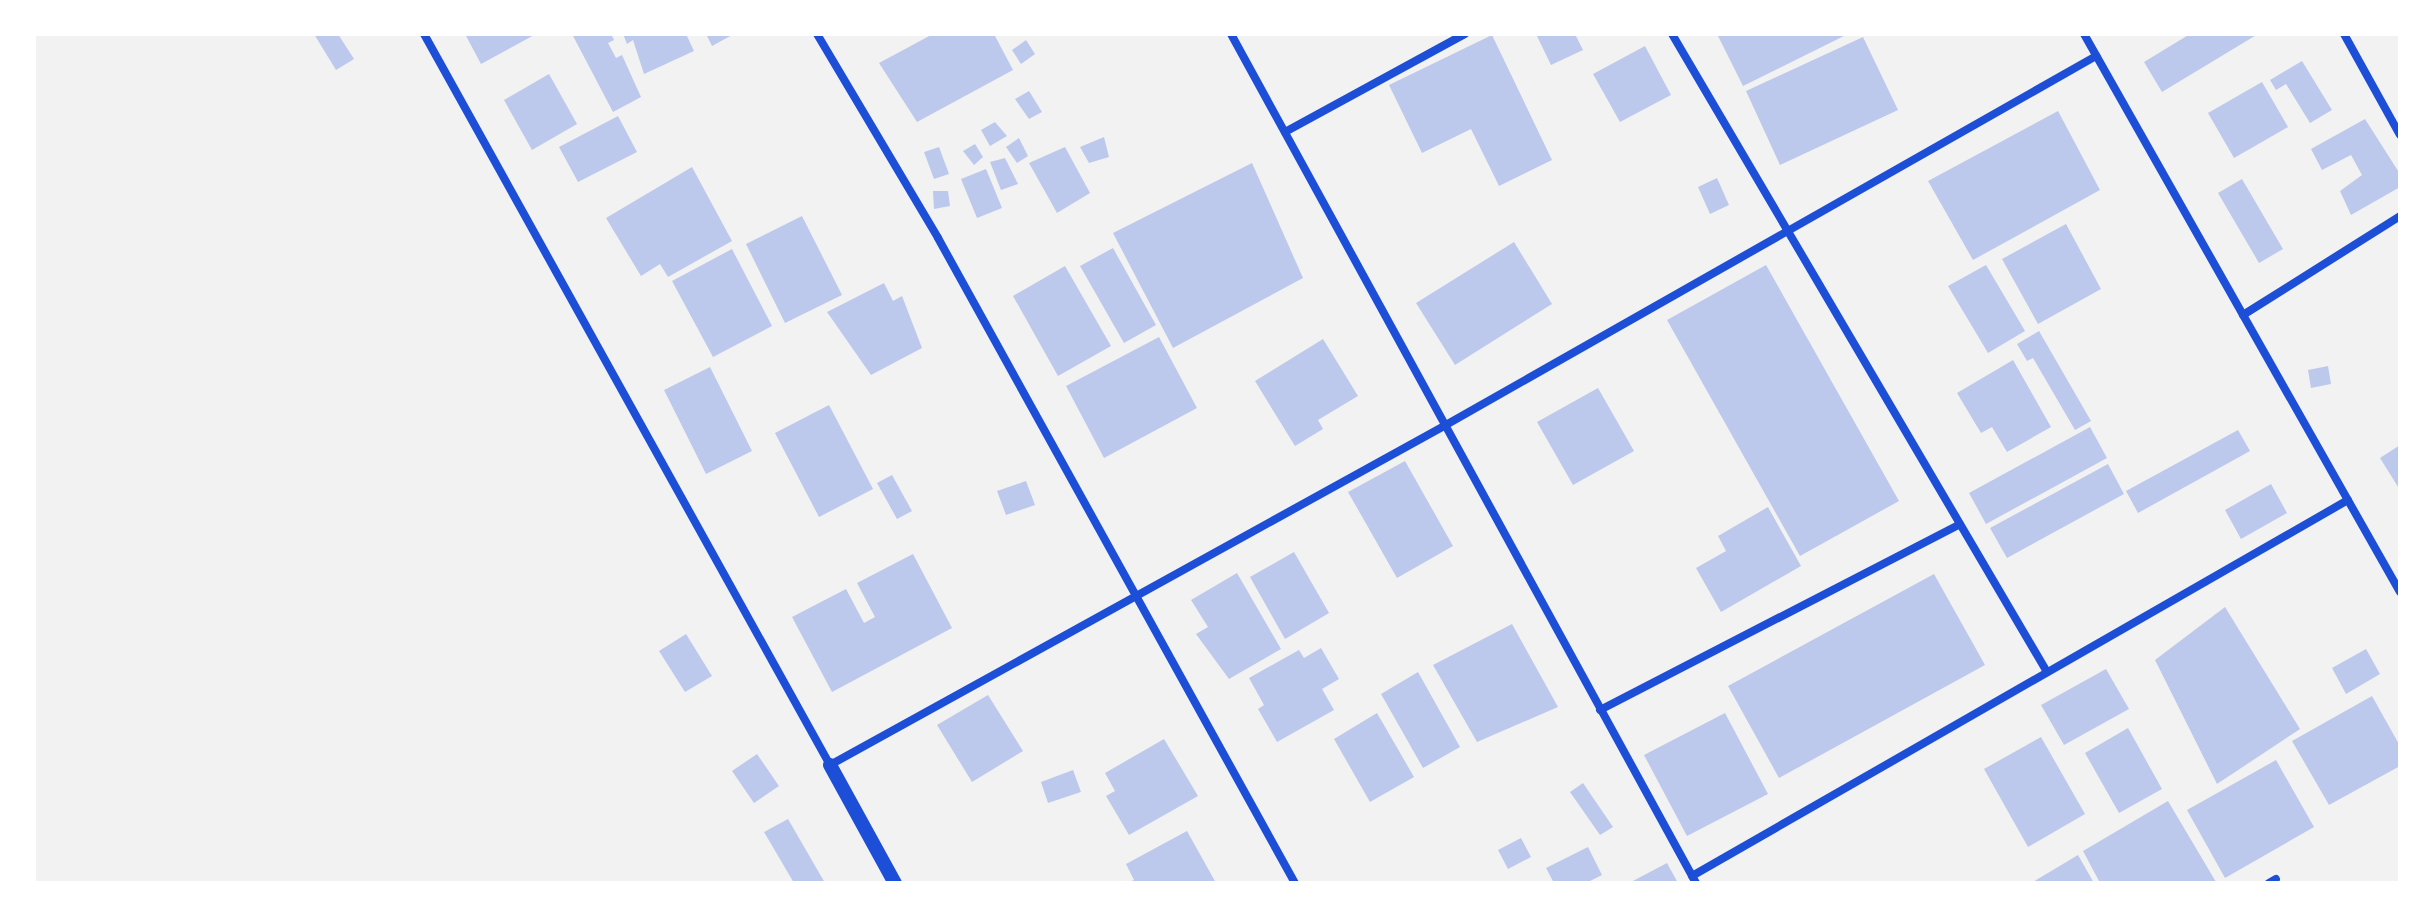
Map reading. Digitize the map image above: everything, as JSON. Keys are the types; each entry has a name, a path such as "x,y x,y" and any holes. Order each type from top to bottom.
{"street":[{"path":"424,34 895,883"},
{"path":"817,34 938,238 1295,883"},
{"path":"1231,34 1694,880 2047,672 2348,500"},
{"path":"1285,132 1465,34"},
{"path":"1672,34 2047,672"},
{"path":"2084,34 2398,586"},
{"path":"2344,34 2400,135"},
{"path":"830,765 1134,594 1444,426 2096,56"},
{"path":"2243,315 2400,216"},
{"path":"1600,710 1960,524"}],"building":[{"path":"314,34 338,34 354,59 336,70"},
{"path":"465,34 536,34 481,64"},
{"path":"572,34 611,34 614,40 608,43 616,58 622,55 641,97 613,112"},
{"path":"623,34 686,34 694,51 644,74 633,40 627,44"},
{"path":"706,34 734,34 712,46"},
{"path":"933,34 994,34 1013,70 917,122 879,63"},
{"path":"1536,34 1575,34 1583,50 1551,65"},
{"path":"1717,34 1848,34 1743,86"},
{"path":"2190,34 2258,34 2162,92 2144,62"},
{"path":"1492,35 1552,160 1499,186 1471,129 1422,153 1389,85"},
{"path":"1863,37 1898,110 1780,165 1746,91"},
{"path":"1026,40 1035,54 1021,64 1012,50"},
{"path":"1645,46 1671,95 1620,122 1593,74"},
{"path":"2302,61 2332,110 2310,123 2286,84 2276,90 2270,80"},
{"path":"549,74 577,124 532,150 504,100"},
{"path":"2262,82 2288,127 2234,158 2208,113"},
{"path":"1029,91 1042,112 1029,119 1015,99"},
{"path":"2058,111 2100,190 1973,260 1928,181"},
{"path":"618,116 637,152 578,182 559,147"},
{"path":"2365,119 2400,174 2400,187 2351,215 2340,191 2362,175 2351,155 2322,170 2311,149"},
{"path":"995,122 1007,136 990,146 981,130"},
{"path":"1104,137 1109,157 1089,163 1080,147"},
{"path":"1019,138 1028,156 1017,163 1006,147"},
{"path":"975,144 983,157 974,165 963,151"},
{"path":"939,147 949,174 934,179 924,152"},
{"path":"1065,147 1090,193 1057,213 1029,163"},
{"path":"1005,158 1018,184 1001,190 990,162"},
{"path":"1252,163 1303,278 1173,348 1113,233"},
{"path":"692,167 732,241 668,277 660,264 641,276 606,218"},
{"path":"986,169 1002,208 977,218 961,179"},
{"path":"1717,178 1729,205 1710,214 1698,187"},
{"path":"2242,179 2283,249 2259,263 2218,193"},
{"path":"933,191 948,191 950,206 934,209"},
{"path":"802,216 842,295 785,323 746,244"},
{"path":"2066,224 2101,289 2038,324 2002,259"},
{"path":"1514,242 1552,304 1455,365 1416,303"},
{"path":"1113,248 1156,325 1124,343 1080,266"},
{"path":"732,249 772,326 713,357 672,281"},
{"path":"1766,265 1899,501 1800,556 1667,320"},
{"path":"1986,265 2025,331 1988,353 1948,286"},
{"path":"1065,266 1111,346 1058,376 1013,296"},
{"path":"884,283 893,301 902,296 922,348 871,375 827,312"},
{"path":"2039,331 2091,421 2075,430 2033,358 2027,361 2017,344"},
{"path":"1159,337 1197,408 1104,458 1066,386"},
{"path":"1323,339 1358,396 1318,420 1323,429 1295,446 1255,381"},
{"path":"2013,360 2051,427 2007,452 1992,427 1981,433 1957,393"},
{"path":"2328,366 2331,384 2311,388 2308,370"},
{"path":"710,367 752,451 706,474 664,390"},
{"path":"1598,388 1634,451 1573,485 1537,422"},
{"path":"829,405 873,489 819,517 775,433"},
{"path":"2090,427 2107,458 1986,524 1969,493"},
{"path":"2238,430 2250,451 2138,513 2126,491"},
{"path":"2400,445 2400,490 2380,458"},
{"path":"1405,461 1453,546 1397,578 1348,492"},
{"path":"2108,464 2124,494 2007,558 1990,528"},
{"path":"892,475 912,511 897,519 877,483"},
{"path":"1026,481 1035,505 1006,515 997,491"},
{"path":"2271,484 2287,513 2241,539 2225,510"},
{"path":"1768,507 1801,566 1721,612 1696,568 1726,551 1718,536"},
{"path":"1294,552 1329,613 1285,639 1250,577"},
{"path":"913,554 952,628 832,692 792,617 846,589 864,623 875,617 857,583"},
{"path":"1237,573 1281,649 1229,679 1196,634 1208,627 1191,600"},
{"path":"1934,574 1985,665 1779,778 1728,686"},
{"path":"2225,607 2300,729 2217,784 2155,660"},
{"path":"1512,624 1558,707 1477,742 1433,665"},
{"path":"686,634 712,676 685,692 659,651"},
{"path":"1321,648 1339,679 1322,689 1334,710 1277,742 1258,709 1264,705 1249,678 1299,650 1304,658"},
{"path":"2366,649 2380,674 2346,694 2332,668"},
{"path":"2106,669 2129,709 2064,745 2041,705"},
{"path":"1418,672 1460,747 1423,768 1381,694"},
{"path":"988,695 1023,751 972,782 937,725"},
{"path":"2372,696 2400,746 2400,766 2329,805 2292,741"},
{"path":"1377,713 1414,777 1370,802 1334,739"},
{"path":"1725,713 1768,794 1687,836 1644,755"},
{"path":"2128,728 2162,789 2119,813 2085,753"},
{"path":"2041,737 2085,814 2028,847 1984,769"},
{"path":"1164,739 1198,796 1129,835 1106,796 1115,791 1105,773"},
{"path":"757,754 779,786 754,803 732,771"},
{"path":"2276,760 2314,827 2225,878 2187,810"},
{"path":"1073,770 1081,792 1048,803 1041,782"},
{"path":"1583,783 1613,827 1600,835 1570,792"},
{"path":"2168,801 2216,882 2100,883 2083,851"},
{"path":"788,819 825,883 794,883 764,832"},
{"path":"1187,831 1216,883 1127,883 1134,880 1126,864"},
{"path":"1521,838 1531,857 1508,869 1498,850"},
{"path":"1588,847 1602,875 1586,883 1554,883 1546,868"},
{"path":"2078,855 2094,883 2031,883"},
{"path":"1667,863 1678,883 1629,883"}]}
